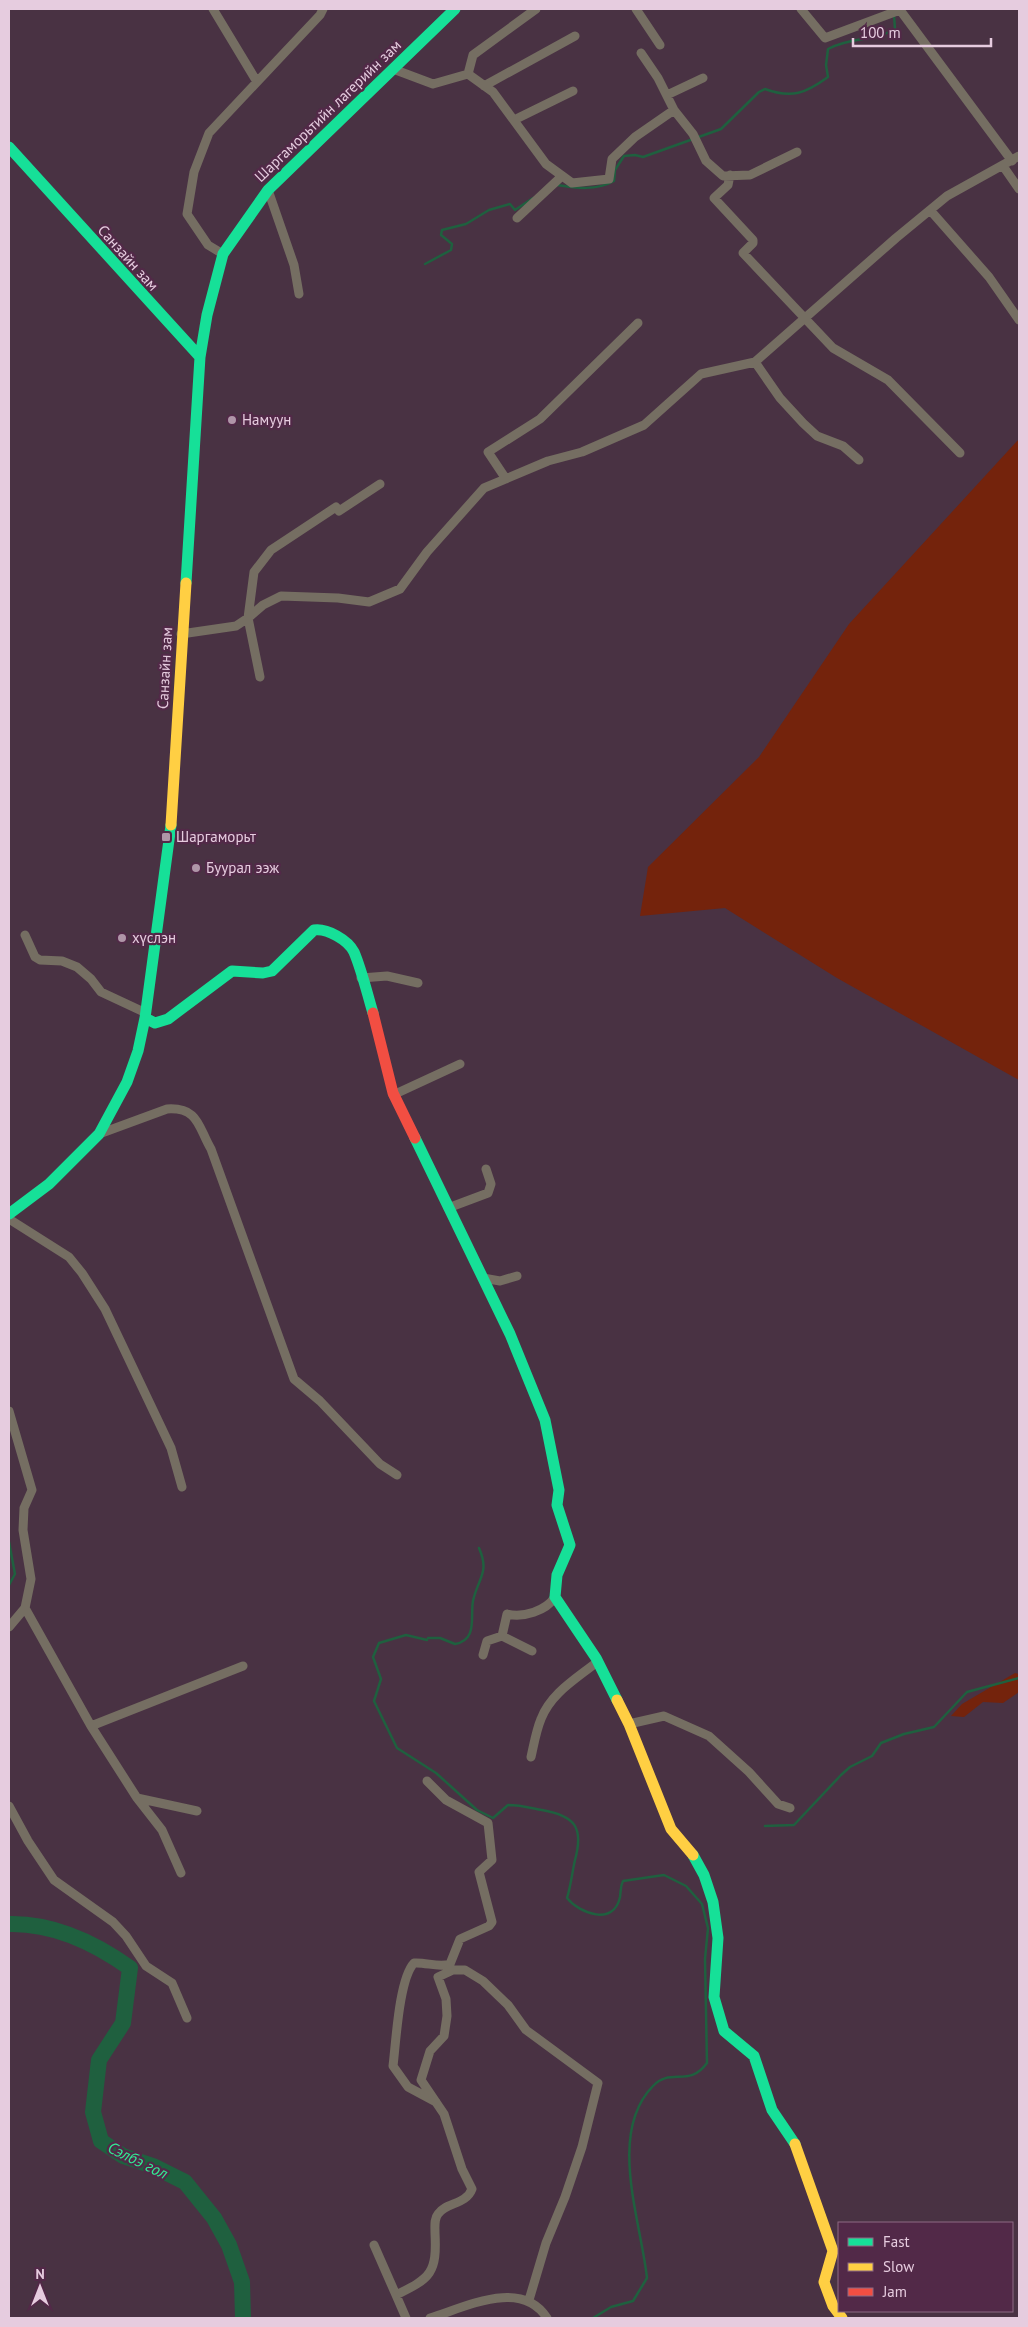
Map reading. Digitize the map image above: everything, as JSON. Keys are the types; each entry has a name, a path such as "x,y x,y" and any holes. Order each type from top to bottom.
{"street":[{"path":"213,9 258,82"},
{"path":"223,254 208,245 187,214 194,172 209,133 320,15 323,9"},
{"name":"Шаргаморьтийн лагерийн зам","path":"200,357 207,315 223,254 268,190 455,9"},
{"path":"468,74 472,56 536,9"},
{"path":"181,634 236,626 262,605 281,596 338,598 369,602 400,589 427,552 484,488 548,461 582,452 644,425 700,374 755,362 947,196 1016,158 900,10 882,13 825,38 801,9"},
{"path":"641,10 660,45"},
{"path":"484,86 575,36"},
{"path":"640,53 658,78 674,110 693,134 706,161 723,176 750,175 797,152"},
{"path":"393,69 433,84 468,74"},
{"path":"468,74 493,92 546,164 572,183 608,180 612,159 635,137 674,110"},
{"path":"667,95 703,78"},
{"path":"514,120 573,91"},
{"name":"Санзайн зам","path":"9,147 142,296 200,357 181,634 170,845 146,1015 138,1051 127,1082 99,1134 49,1184 9,1214"},
{"path":"1003,166 1019,189"},
{"path":"730,175 728,185 714,198 752,240 752,243 743,253 833,348 888,380 960,453"},
{"path":"517,218 562,176"},
{"path":"268,190 294,265 299,294"},
{"path":"930,210 989,277 1019,320"},
{"path":"506,479 488,452 540,419 638,323"},
{"path":"755,362 780,398 803,423 817,436 843,446 859,460"},
{"path":"260,677 248,618 254,572 272,550 336,507 339,510 380,484"},
{"path":"25,935 35,957 40,960 62,961 77,967 91,979 101,992 146,1015 156,1023 168,1020 195,997 232,971 262,973 272,971 314,930 322,929 334,934 353,950 377,1024 394,1094 510,1334 545,1420 559,1490 557,1505 570,1545 557,1575 555,1597 551,1604 520,1617 507,1614 502,1636"},
{"path":"361,978 387,976 418,983"},
{"path":"394,1094 460,1064"},
{"path":"99,1134 167,1109 178,1108 197,1118 211,1150 294,1379 320,1401 380,1464 397,1475"},
{"path":"448,1208 488,1193 490,1184 486,1169"},
{"path":"9,1219 69,1257 87,1280 105,1308 171,1448 182,1487"},
{"path":"483,1278 500,1281 517,1276"},
{"path":"9,1411 32,1490 24,1508 23,1530 31,1579 26,1608 9,1627"},
{"path":"555,1597 597,1662 629,1724 671,1830 693,1855 704,1875 713,1902 718,1938 714,1996 724,2031 754,2056 772,2110 795,2144 833,2251 824,2282 833,2306 842,2318"},
{"path":"26,1608 92,1726 137,1798 162,1830 181,1873"},
{"path":"483,1655 487,1641 502,1636 532,1651"},
{"path":"531,1756 540,1720 546,1708 558,1693 597,1662"},
{"path":"92,1726 243,1666"},
{"path":"629,1724 664,1716 709,1736 756,1778 778,1804 790,1808"},
{"path":"427,1780 446,1800 488,1823 492,1843 492,1860 479,1872 492,1922 489,1926 460,1939 450,1964 441,1967 429,1962 414,1963 409,1968 404,1984 394,2066 408,2087 436,2102"},
{"path":"137,1798 197,1811"},
{"path":"9,1806 16,1822 54,1880 112,1922 126,1936 146,1966 172,1983 187,2018"},
{"path":"396,2296 427,2278 433,2268 436,2249 436,2215 462,2200 472,2189 462,2169 444,2114 421,2080 430,2051 444,2036 447,2016 446,1998 438,1977 453,1970 465,1970 482,1980 508,2004 526,2030 598,2083 582,2146 565,2197 546,2243 529,2300"},
{"path":"374,2245 406,2318"},
{"path":"430,2318 482,2302 516,2297 529,2300 541,2309 547,2318"}],"shaded area":[{"path":"1019,439 1019,1080 837,978 725,908 640,916 648,867 759,757 849,624"},
{"path":"1015,1673 1019,1674 1019,1692 1003,1703 983,1702 964,1717 951,1716 962,1704"}],"waterway":[{"path":"557,185 586,188 607,184 614,181 615,170 624,156 635,155 643,157 721,129 759,92 765,89 783,94 791,94 813,87 828,77 826,65 828,49 846,42 879,36 895,29 894,15"},
{"path":"425,264 451,250 452,244 441,235 442,230 466,224 489,210 510,204 515,210 533,198"},
{"path":"9,1542 15,1574 9,1585"},
{"path":"428,1638 440,1638 455,1644 462,1642 470,1633 473,1601 483,1570 479,1548"},
{"path":"427,1640 406,1635 379,1643 373,1657 381,1679 374,1701 397,1748 436,1773 477,1810 493,1818 508,1805 553,1813 569,1820 577,1831 578,1849 567,1898 580,1909 596,1914 611,1912 617,1906 623,1881 664,1875 686,1886 702,1904 708,1928 705,1959 707,2063 694,2074 666,2078 653,2086 639,2105 632,2128 629,2152 630,2178 647,2278 633,2301 611,2307 593,2318"},
{"path":"765,1826 794,1825 841,1775 850,1767 872,1756 881,1743 904,1734 934,1727 967,1692 1019,1678"},
{"name":"Сэлбэ гол","path":"9,1924 41,1927 72,1936 102,1950 130,1968 123,2023 99,2060 93,2112 101,2141 123,2156 153,2166 185,2182 214,2218 229,2245 242,2282 243,2318"}],"traffic: fast":[{"path":"200,357 207,315 223,254 268,190 455,9"},
{"path":"9,147 200,357 186,583"},
{"path":"9,1214 49,1184 99,1134 127,1082 138,1051 145,1018 171,825"},
{"path":"145,1018 155,1023 168,1019 232,971 263,973 272,971 314,930 325,931 342,939 354,952 373,1013"},
{"path":"415,1138 510,1334 545,1420 559,1490 557,1505 570,1545 557,1575 555,1597 596,1658 617,1700"},
{"path":"693,1855 704,1875 713,1902 718,1938 714,1997 724,2031 754,2056 772,2110 795,2144"}],"traffic: slow":[{"path":"171,825 186,583"},
{"path":"617,1700 629,1724 671,1829 693,1855"},
{"path":"795,2144 833,2251 824,2282 833,2306 842,2318"}],"traffic: jam":[{"path":"373,1013 393,1093 415,1138"}],"place":[{"name":"Намуун","path":"232,420"},
{"name":"Шаргаморьт","path":"166,837"},
{"name":"Буурал ээж","path":"196,868"},
{"name":"хүслэн","path":"122,938"}]}
